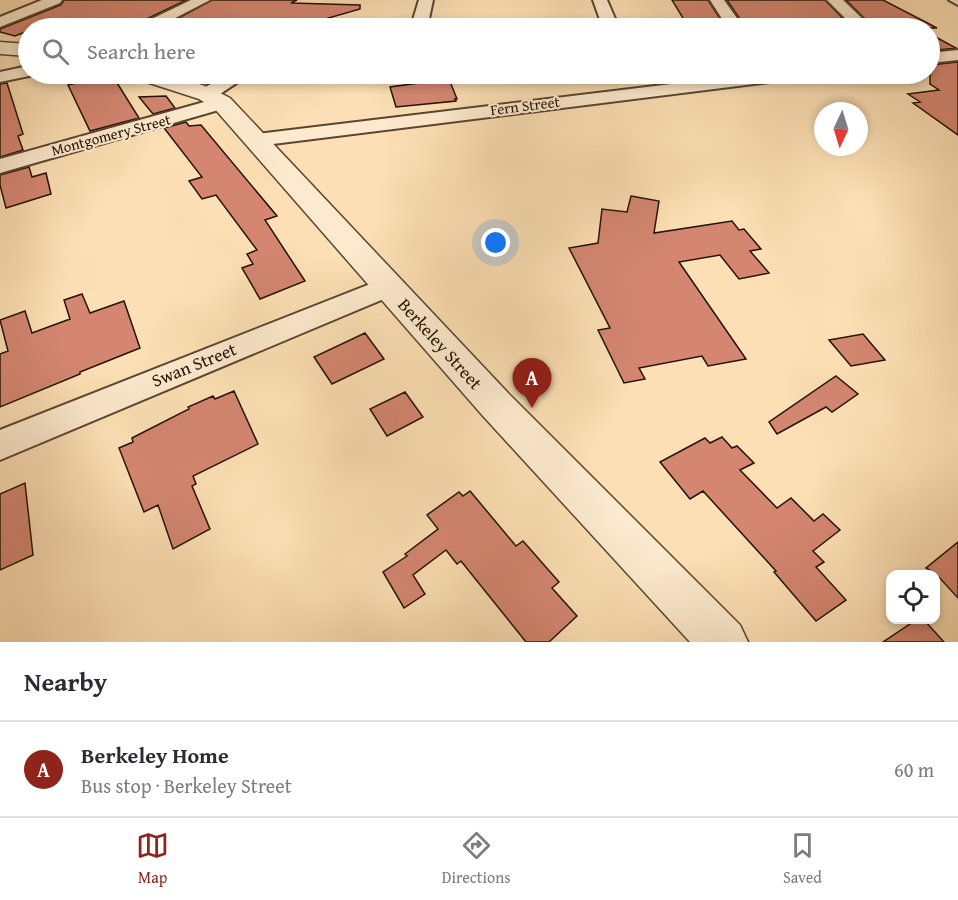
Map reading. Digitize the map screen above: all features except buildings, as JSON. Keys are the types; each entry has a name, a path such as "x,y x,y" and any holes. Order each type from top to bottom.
{"street":[{"path":"0,22 55,0"},
{"path":"166,18 203,0"},
{"path":"422,18 426,0"},
{"path":"600,0 607,18"},
{"path":"717,0 729,18"},
{"path":"834,0 853,18"},
{"path":"0,48 18,49"},
{"path":"940,57 958,55"},
{"path":"0,77 18,73"},
{"name":"Berkeley Street","path":"171,84 214,98 257,140 496,405 723,642"},
{"name":"Montgomery Street","path":"0,166 214,98 230,84"},
{"path":"631,84 634,92"},
{"name":"Fern Street","path":"257,140 698,84"},
{"name":"Swan Street","path":"0,445 388,286"}],"place":[{"name":"Berkeley Home","path":"532,408"}]}
